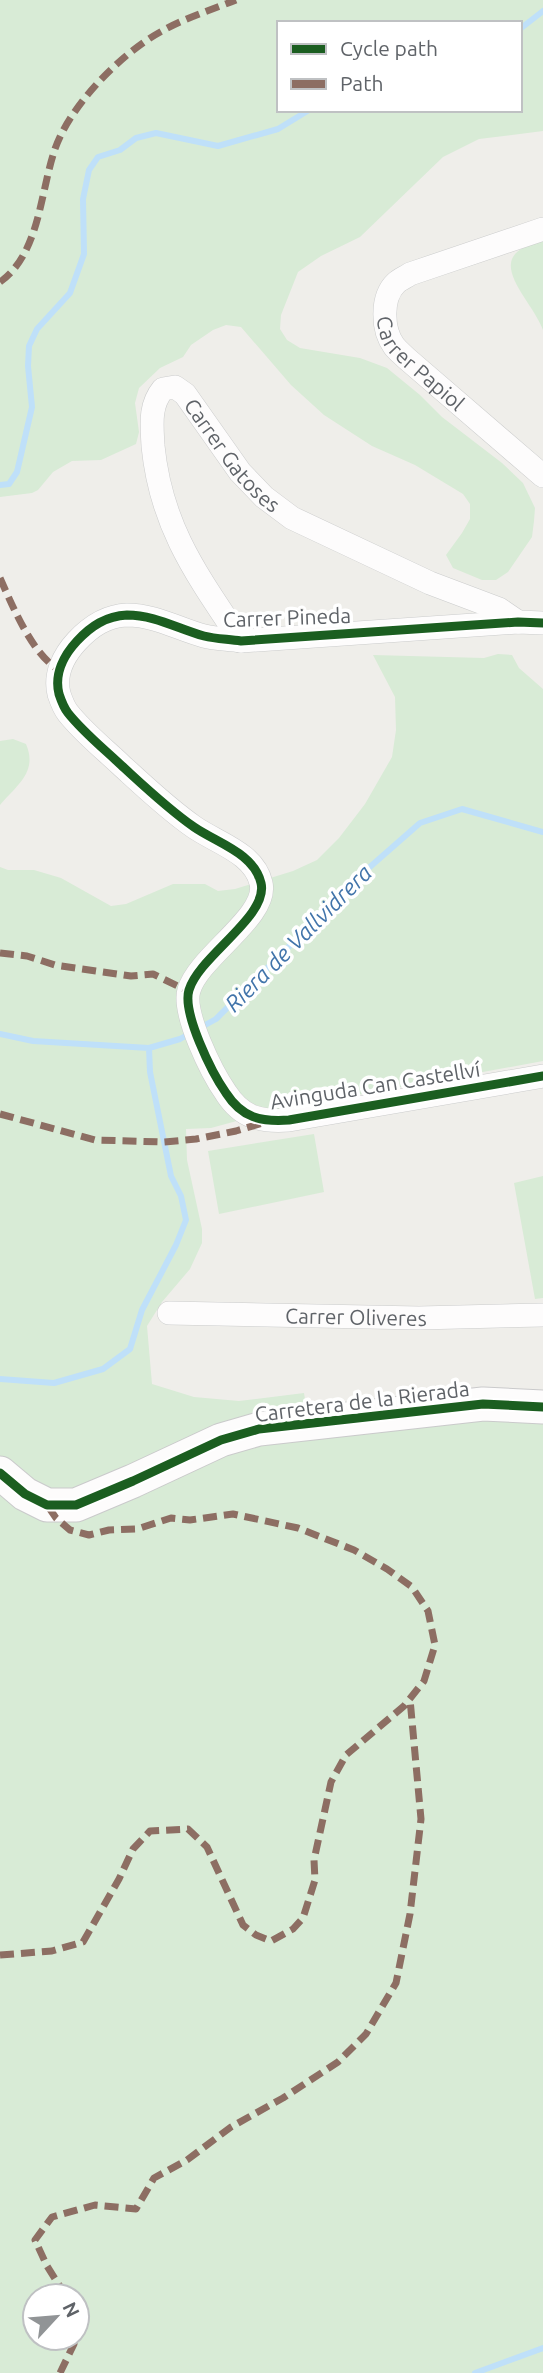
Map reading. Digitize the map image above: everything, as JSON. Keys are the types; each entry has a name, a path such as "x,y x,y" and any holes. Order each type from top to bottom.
{"street":[{"name":"Carrer Papiol","path":"543,229 410,274 395,284 385,316 393,345 405,358 543,476"},
{"name":"Carrer Gatoses","path":"241,641 178,542 161,493 155,468 152,409 163,389 175,387 186,394 240,472 264,497 292,518 430,583 499,609 518,622"},
{"name":"Carrer Pineda","path":"59,670 72,646 87,631 109,618 122,615 148,617 202,635 241,641 518,622 543,623"},
{"name":"Avinguda Can Castellví","path":"59,670 58,692 65,710 84,731 176,814 247,859 259,876 262,887 254,909 194,979 188,991 190,1018 200,1043 230,1098 249,1115 266,1122 289,1120 543,1076"},
{"name":"Carrer Oliveres","path":"169,1313 419,1318 543,1315"},
{"name":"Carretera de la Rierada","path":"0,1473 25,1494 47,1505 76,1505 220,1440 259,1429 484,1404 543,1407"}],"green space":[{"path":"0,0 543,0 543,131 479,139 443,157 360,237 321,256 298,272 281,315 280,329 287,340 300,348 360,358 387,368 523,483 535,508 532,537 508,572 496,580 482,580 453,568 446,555 470,519 470,504 463,494 415,465 372,446 324,415 291,385 241,327 226,325 213,330 191,345 183,357 160,368 139,388 135,403 139,432 136,444 101,460 72,461 53,472 38,490 0,497"},
{"path":"543,241 543,330 520,291 511,267 513,256 524,247"},
{"path":"498,654 512,655 519,668 543,689 543,1061 281,1109 211,1128 186,1129 187,1160 202,1229 202,1243 190,1269 162,1302 147,1326 152,1384 194,1397 239,1401 304,1393 311,1435 444,1422 543,1418 543,2373 0,2373 0,867 8,870 34,870 61,878 111,906 126,904 173,884 205,884 218,891 235,889 293,871 317,860 339,838 365,804 392,757 396,730 395,697 373,655 484,658"},
{"path":"13,739 26,744 29,754 28,770 0,805 0,741"},
{"path":"314,1134 324,1192 219,1214 208,1151"},
{"path":"543,1176 543,1298 535,1299 514,1183"}],"waterway":[{"path":"522,27 543,11"},
{"path":"0,485 9,484 17,472 32,407 29,346 37,329 70,293 84,254 83,199 89,170 98,157 120,150 136,138 156,133 218,146 278,129 306,112"},
{"name":"Riera de Vallvidrera","path":"0,1034 33,1041 149,1048 180,1039 216,1019 363,873 420,823 462,809 543,832"},
{"path":"0,1379 54,1383 103,1369 130,1349 142,1310 186,1220 181,1196 171,1176 150,1072 149,1048"},
{"name":"Riera de Vallvidrera","path":"475,2373 543,2348"}],"marked path":[{"path":"0,282 13,270 31,240 49,169 61,135 71,117 98,83 130,53 162,31 236,0"},
{"path":"0,578 32,642 49,663 59,670"},
{"path":"0,953 27,956 55,965 131,976 153,974 188,991"},
{"path":"0,1114 95,1140 164,1142 196,1139 266,1122"},
{"path":"0,1955 52,1951 83,1942 133,1849 150,1831 188,1829 207,1847 243,1925 256,1935 271,1941 293,1929 303,1918 315,1880 314,1860 331,1782 346,1755 404,1706 424,1681 435,1645 428,1611 412,1587 354,1550 298,1528 233,1514 190,1520 171,1518 137,1529 109,1530 89,1535 70,1530 56,1518 47,1505"},
{"path":"57,2282 35,2240 52,2217 95,2205 136,2209 154,2178 187,2160 231,2127 283,2098 338,2062 366,2034 396,1983 410,1914 421,1819 410,1699"},
{"path":"60,2373 70,2352"}],"cycle path":[{"path":"543,623 518,622 241,641 204,636 147,617 127,615 112,617 99,623 77,641 61,665 58,679 60,696 67,711 93,740 175,813 243,856 257,873 261,883 261,896 255,909 195,977 188,1000 194,1027 206,1058 226,1093 239,1108 261,1119 289,1120 543,1076"},
{"path":"0,1473 25,1494 47,1505 76,1505 221,1440 259,1429 483,1404 543,1407"}]}
